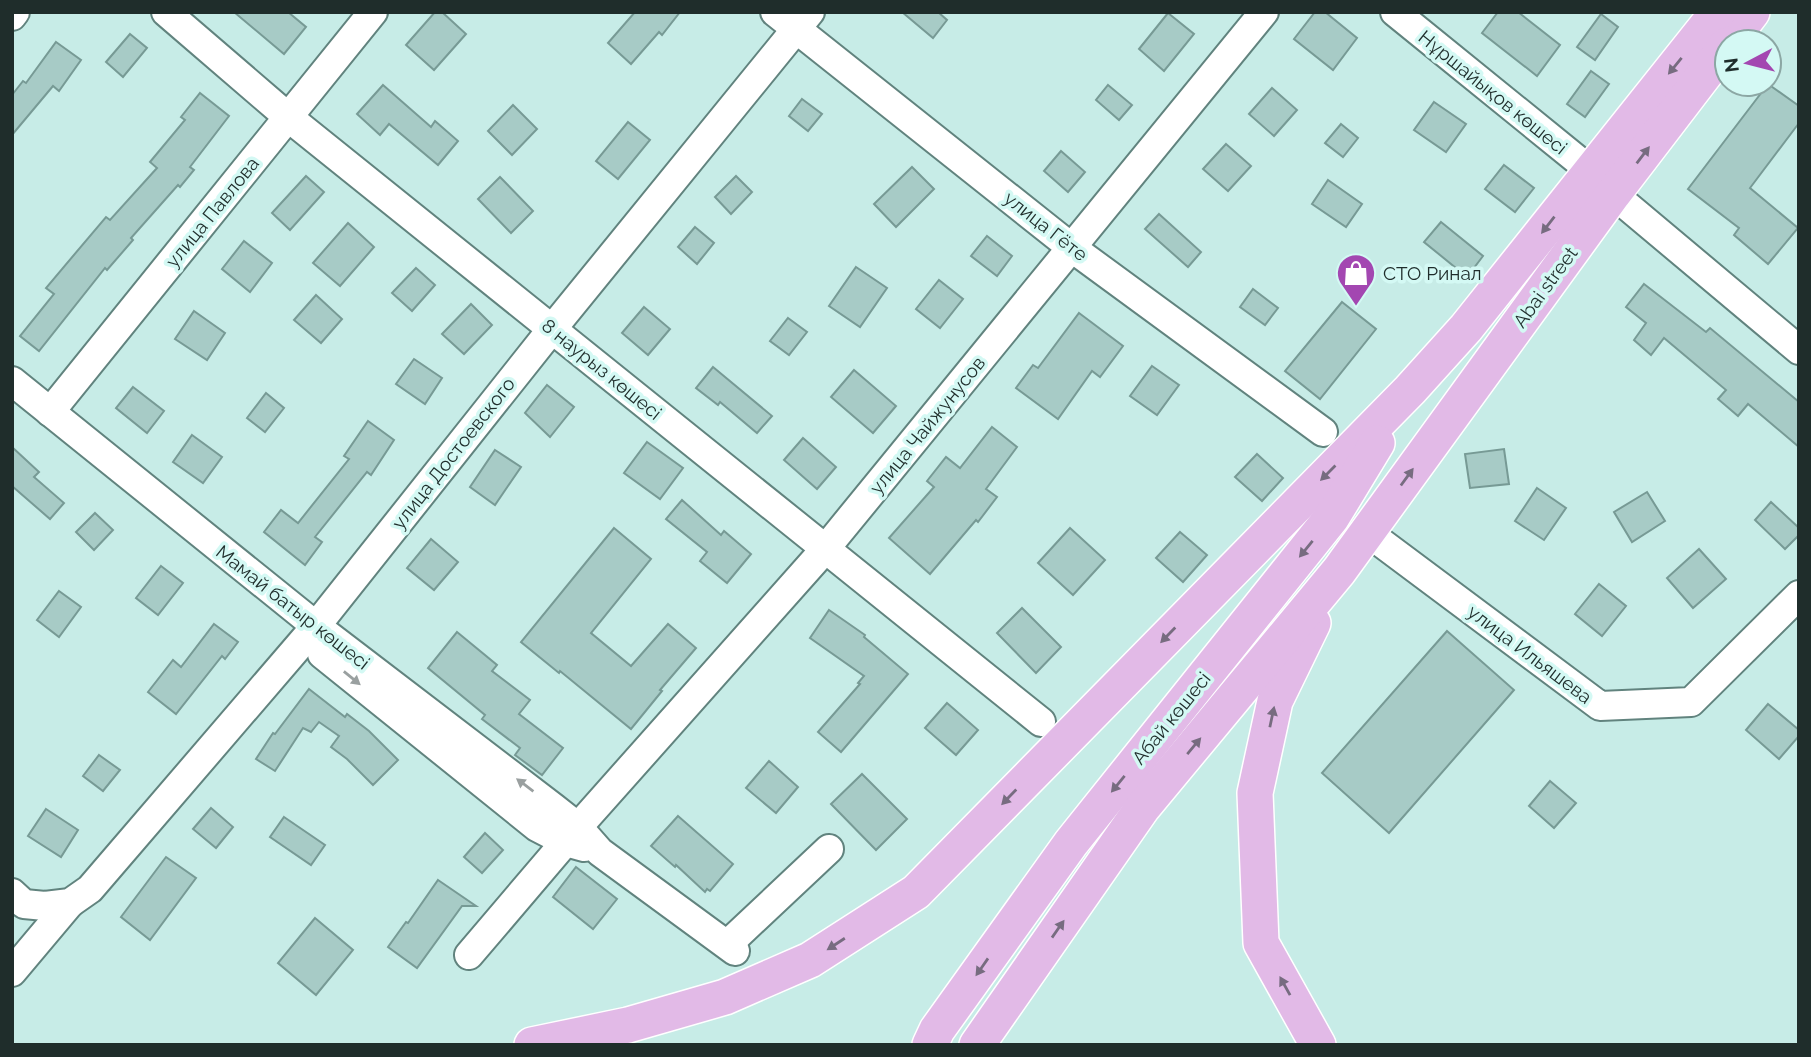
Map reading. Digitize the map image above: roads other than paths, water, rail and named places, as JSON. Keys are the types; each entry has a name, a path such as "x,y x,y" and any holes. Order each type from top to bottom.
{"main road":[{"name":"Abai street","path":"1339,571 1718,12"},
{"name":"Abai street","path":"1740,28 1752,12"},
{"name":"Abai street","path":"1410,390 1713,61"},
{"path":"533,1045 628,1025 725,997 810,960 916,892 1410,390"},
{"name":"Абай көшесі","path":"930,1045 937,1030 1071,843 1332,517 1410,390"},
{"path":"1318,1045 1261,943 1255,793 1275,701 1339,571"},
{"name":"Абай көшесі","path":"977,1045 1143,807 1339,571"}],"street":[{"name":"8 наурыз көшесі","path":"166,12 288,117 1041,722"},
{"name":"улица Павлова","path":"50,412 373,12"},
{"name":"улица Чайжунусов","path":"468,955 826,548 1264,12"},
{"name":"Нұршайықов көшесі","path":"1395,12 1799,350"},
{"name":"улица Гёте","path":"794,18 1072,248 1323,432"},
{"name":"улица Достоевского","path":"12,972 310,633 794,18"},
{"name":"Мамай батыр көшесі","path":"12,381 310,633"},
{"name":"Мамай батыр көшесі","path":"12,405 572,835 600,852 732,947 829,849"},
{"name":"улица Ильяшева","path":"1367,533 1600,706 1691,702 1799,595"},
{"path":"12,894 24,904 45,906 80,896"}],"place":[{"name":"СТО Ринал","path":"1356,307"}]}
